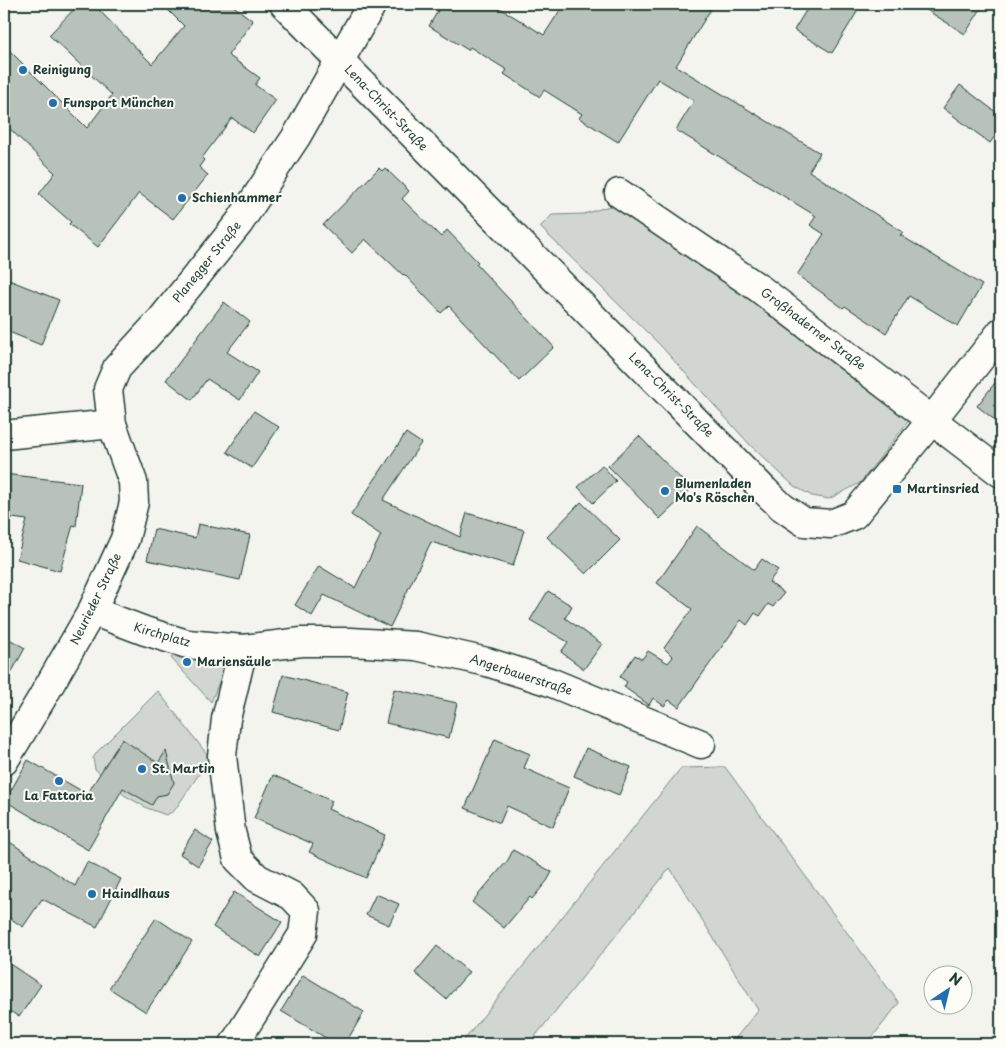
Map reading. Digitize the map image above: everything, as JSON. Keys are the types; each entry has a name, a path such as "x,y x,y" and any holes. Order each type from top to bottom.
{"street":[{"name":"Lena-Christ-Straße","path":"284,4 765,491 782,507 804,522 831,524 854,515 1001,332"},
{"name":"Planegger Straße","path":"112,424 108,389 117,368 161,320 239,223 290,145 372,4"},
{"name":"Großhaderner Straße","path":"619,193 749,280 1001,472"},
{"path":"4,435 112,424"},
{"name":"Neurieder Straße","path":"4,761 92,611 125,539 134,502 133,482 112,424"},
{"name":"Kirchplatz","path":"92,611 145,632 187,644 243,649"},
{"name":"Angerbauerstraße","path":"243,649 302,642 350,642 416,646 487,662 550,682 701,744"},
{"path":"234,1044 303,934 306,911 292,896 257,878 238,860 231,832 222,756 226,719 243,649"}],"shaded area":[{"path":"322,4 353,4 350,9 331,13"},
{"path":"616,204 738,285 910,419 860,483 829,499 812,496 794,486 751,446 660,345 540,227 552,215 584,214"},
{"path":"177,651 228,660 211,702 171,658"},
{"path":"158,691 210,758 174,811 166,815 147,808 124,795 95,769 93,758"},
{"path":"725,767 899,1003 867,1044 731,1044 758,1010 670,868 529,1044 461,1044 681,768"}],"building":[{"path":"79,4 93,4 152,64 184,26 162,4 231,4 253,21 228,55 260,78 255,85 276,100 253,133 232,118 202,158 204,160 199,167 208,175 173,219 139,193 98,247 69,224 71,222 39,194 55,173 4,123 4,45 87,128 112,95 49,35"},
{"path":"442,4 493,4 544,35 564,4 714,4 676,66 820,153 809,171 903,232 900,235 982,285 958,326 909,296 886,333 845,306 843,308 797,275 824,234 810,225 816,216 676,130 694,101 658,79 618,142 579,118 582,114 544,90 540,97 504,74 507,70 470,47 468,50 429,26"},
{"path":"810,4 843,4 857,12 832,53 794,30"},
{"path":"917,4 984,4 965,34"},
{"path":"960,85 1001,116 1001,127 990,143 943,108"},
{"path":"379,168 382,171 385,168 409,191 402,199 441,237 447,230 478,262 476,264 554,347 519,381 449,306 441,313 404,274 365,239 352,253 323,225"},
{"path":"4,278 59,300 41,345 4,330"},
{"path":"224,302 250,322 227,352 258,372 240,400 207,379 192,400 166,380"},
{"path":"1001,375 1001,425 977,406"},
{"path":"254,411 279,427 252,468 227,452"},
{"path":"406,433 421,443 383,500 460,537 467,513 524,530 513,566 431,542 390,627 324,595 312,616 295,605 319,566 355,588 381,535 351,515"},
{"path":"639,436 691,489 660,519 608,466"},
{"path":"602,465 616,481 593,503 578,487"},
{"path":"4,474 81,483 76,526 73,525 60,571 17,559 27,520 4,517"},
{"path":"581,502 620,540 586,574 547,537"},
{"path":"198,524 250,535 240,580 147,560 154,529 195,538"},
{"path":"697,526 754,570 762,559 778,570 769,582 784,593 773,607 768,604 760,616 755,613 747,625 741,620 679,707 669,700 664,706 653,698 649,705 624,687 627,682 620,677 635,655 642,659 648,651 668,663 673,657 664,648 692,609 657,583"},
{"path":"548,591 572,606 565,618 602,644 584,669 561,652 568,642 530,620"},
{"path":"4,636 25,648 4,686"},
{"path":"283,675 348,692 339,730 273,712"},
{"path":"394,689 457,703 449,738 386,723"},
{"path":"122,739 158,763 166,751 174,783 167,794 157,796 152,805 123,788 88,850 5,801 28,760 87,794"},
{"path":"495,739 530,754 524,768 569,788 553,827 507,806 500,823 465,808"},
{"path":"586,748 631,767 619,795 574,776"},
{"path":"273,775 332,801 328,809 385,835 366,878 309,852 313,844 254,818"},
{"path":"195,830 213,842 198,866 180,854"},
{"path":"4,838 75,886 87,862 121,879 97,927 42,899 23,927 4,914"},
{"path":"513,850 552,872 532,899 530,897 504,928 472,902 508,860"},
{"path":"234,892 282,922 260,957 213,927"},
{"path":"376,894 399,904 389,925 366,915"},
{"path":"156,918 192,942 146,1012 109,988"},
{"path":"437,946 469,972 446,999 415,973"},
{"path":"4,960 41,985 19,1017 4,1007"},
{"path":"303,975 364,1012 345,1044 336,1044 281,1011"}],"place":[{"name":"Reinigung","path":"23,70"},
{"name":"Funsport München","path":"53,103"},
{"name":"Schienhammer","path":"182,198"},
{"name":"Martinsried","path":"897,489"},
{"name":"Blumenladen Mo's Röschen","path":"665,491"},
{"name":"Mariensäule","path":"187,662"},
{"name":"St. Martin","path":"142,769"},
{"name":"La Fattoria","path":"59,781"},
{"name":"Haindlhaus","path":"92,894"}]}
